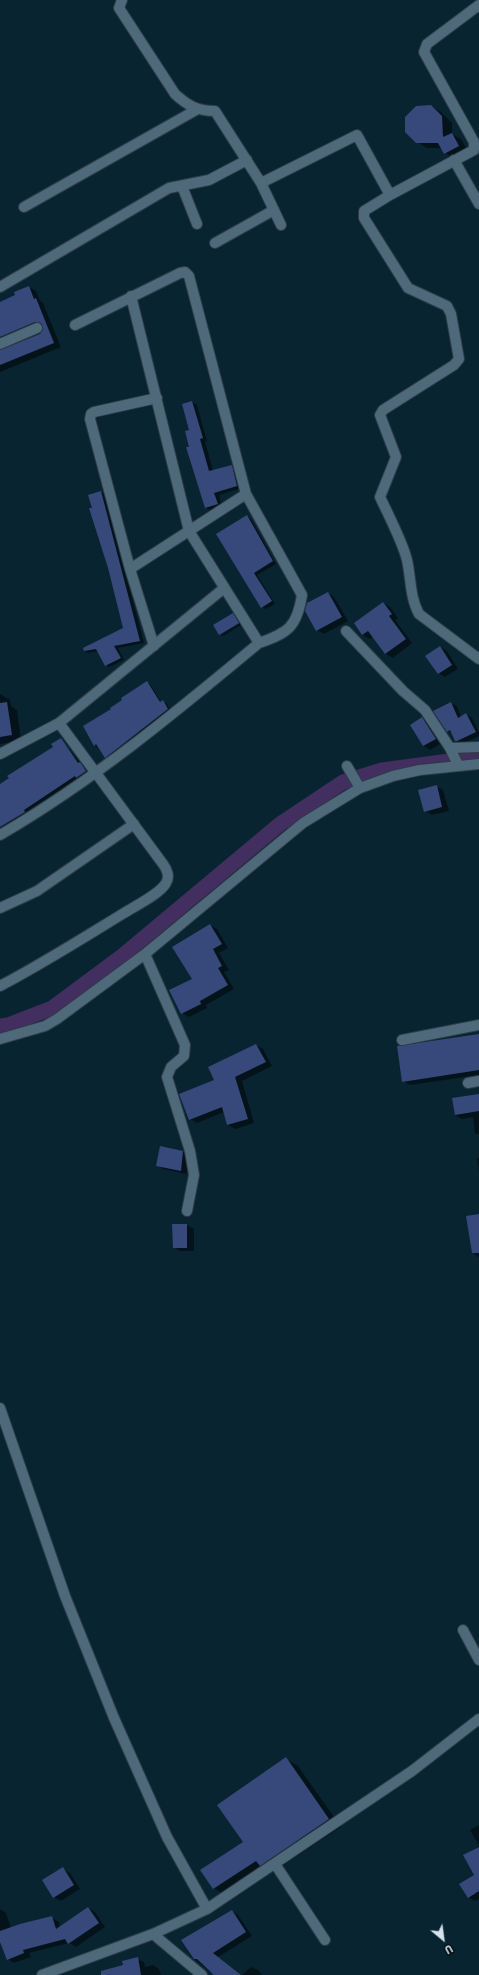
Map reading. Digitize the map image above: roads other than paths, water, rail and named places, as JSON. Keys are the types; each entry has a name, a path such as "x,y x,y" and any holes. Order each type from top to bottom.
{"street":[{"path":"122,0 119,8 175,94 184,103 196,110 215,111 261,183 281,225"},
{"path":"479,5 427,44 424,52 474,142 474,150 390,195 364,211 364,218 408,288 447,306 450,314 459,359 454,365 383,410 380,415 396,458 380,497 407,558 411,590 415,607 419,614 479,659"},
{"path":"24,207 196,110"},
{"path":"261,183 357,135 390,195"},
{"path":"0,287 169,188 208,180 247,160"},
{"path":"454,160 479,204"},
{"path":"182,186 197,224"},
{"path":"216,243 274,210"},
{"path":"0,835 96,772 174,714 259,643 276,637 288,630 297,616 302,595 246,494 189,276 185,272 180,273 75,325"},
{"path":"131,296 189,531 223,589 259,643"},
{"path":"0,344 37,328"},
{"path":"154,646 130,569 90,416 94,412 157,398"},
{"path":"130,569 246,494"},
{"path":"0,754 59,723 223,589"},
{"path":"346,631 403,691 425,710 455,757 479,764"},
{"path":"0,986 33,969 128,910 167,883 168,871 166,867 59,723"},
{"path":"0,1039 51,1023 145,954 303,823 359,787 455,757 479,747"},
{"path":"349,770 359,787"},
{"path":"0,908 37,890 134,824"},
{"path":"145,954 185,1045 184,1056 171,1067 167,1076 190,1151 194,1175 187,1211"},
{"path":"402,1040 479,1025"},
{"path":"468,1083 479,1081"},
{"path":"0,1408 65,1596 114,1718 167,1837 207,1909"},
{"path":"463,1630 479,1660"},
{"path":"42,1975 69,1970 207,1909 412,1771 479,1719"},
{"path":"275,1864 325,1940"},
{"path":"153,1934 202,1975"}],"waterway":[{"path":"0,1026 8,1025 52,1008 122,956 280,824 343,782 382,770 479,757"}]}
